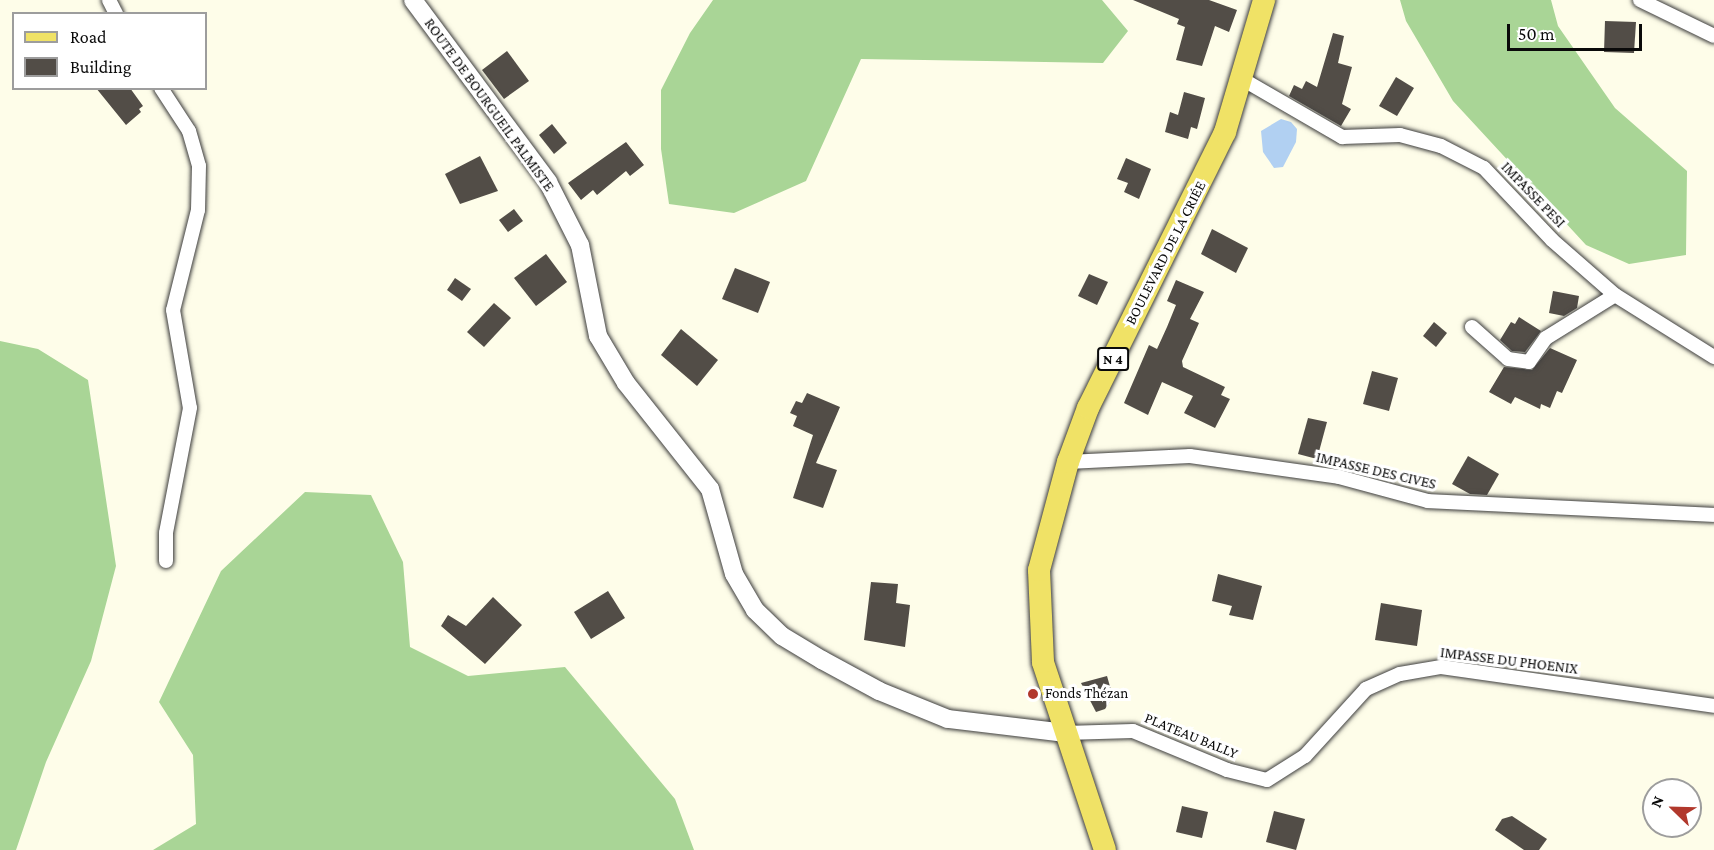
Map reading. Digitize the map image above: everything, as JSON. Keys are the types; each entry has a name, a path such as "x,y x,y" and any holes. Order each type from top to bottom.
{"main road":[{"name":"BOULEVARD DE LA CRIÉE","path":"1106,850 1043,662 1038,618 1039,570 1068,462 1088,408 1226,132 1264,0"}],"street":[{"name":"ROUTE DE BOURGUEIL PALMISTE","path":"413,0 548,182 580,245 598,336 626,383 710,489 734,574 755,610 782,636 822,660 879,691 948,719 1065,733"},
{"path":"1640,0 1714,36"},
{"name":"IMPASSE PESI","path":"1242,79 1342,137 1400,135 1441,146 1484,168 1552,240 1615,295 1714,357"},
{"path":"162,90 189,131 199,166 198,210 173,310 190,408 166,532 166,561"},
{"path":"1472,327 1508,358 1529,362 1546,338 1615,295"},
{"name":"IMPASSE DES CIVES","path":"1068,462 1190,456 1329,475 1437,502 1714,515"},
{"name":"IMPASSE DU PHOENIX","path":"1267,780 1305,756 1366,689 1400,674 1442,667 1714,706"},
{"name":"PLATEAU BALLY","path":"1065,733 1133,731 1218,767 1267,780"}],"green space":[{"path":"713,0 1102,0 1128,31 1103,63 861,59 806,181 734,213 669,204 661,149 661,90 690,33"},
{"path":"1400,0 1551,0 1558,26 1615,108 1687,171 1686,255 1629,264 1586,245 1453,101 1406,21"},
{"path":"0,341 38,349 88,380 116,566 91,661 46,762 16,850 0,850"},
{"path":"305,492 371,495 403,562 410,647 468,676 565,667 675,799 694,850 153,850 196,824 193,755 159,702 221,571"}],"water":[{"path":"1281,119 1291,122 1297,129 1296,142 1283,167 1274,168 1263,152 1261,131"}],"building":[{"path":"1133,0 1209,0 1237,10 1229,32 1215,26 1202,66 1176,60 1185,27 1177,24 1179,19"},
{"path":"1605,21 1636,22 1634,53 1604,52"},
{"path":"1333,33 1344,36 1338,63 1352,67 1342,104 1351,109 1341,126 1289,96 1294,85 1302,89 1306,81 1317,87"},
{"path":"507,51 529,81 504,99 482,70"},
{"path":"1396,77 1414,88 1397,116 1379,106"},
{"path":"98,90 131,90 143,106 139,109 141,112 126,125"},
{"path":"1184,92 1205,98 1197,129 1191,127 1188,139 1165,132 1170,112 1178,115"},
{"path":"552,124 567,143 554,154 539,135"},
{"path":"626,142 644,165 630,176 626,171 597,195 593,190 581,200 568,183"},
{"path":"480,156 498,191 460,204 445,174"},
{"path":"1126,158 1151,169 1139,199 1124,192 1128,183 1117,179"},
{"path":"514,209 523,221 508,232 499,220"},
{"path":"1212,229 1248,248 1236,273 1201,254"},
{"path":"546,254 567,282 536,306 514,278"},
{"path":"735,268 770,282 758,313 722,299"},
{"path":"1089,274 1108,282 1097,305 1078,296"},
{"path":"455,278 471,289 462,301 447,290"},
{"path":"1176,280 1204,292 1190,319 1199,323 1182,361 1183,367 1225,387 1221,395 1230,399 1215,428 1184,413 1193,396 1162,382 1148,415 1124,403 1149,345 1157,349 1167,327 1176,305 1167,301"},
{"path":"1553,291 1579,296 1577,308 1564,316 1549,313"},
{"path":"494,303 511,318 484,347 467,332"},
{"path":"1519,317 1541,331 1525,352 1512,351 1500,340 1511,322 1515,324"},
{"path":"1434,322 1447,333 1436,347 1423,336"},
{"path":"681,329 718,360 697,386 661,355"},
{"path":"1550,348 1577,360 1562,393 1557,391 1550,408 1541,404 1540,409 1515,397 1511,404 1489,392 1504,367 1532,370"},
{"path":"1372,371 1398,378 1389,411 1363,404"},
{"path":"807,393 840,407 816,463 837,470 823,508 793,498 813,435 793,426 797,416 790,413 796,401 802,403"},
{"path":"1308,418 1327,422 1317,459 1298,454"},
{"path":"1468,456 1499,474 1487,495 1470,494 1452,484"},
{"path":"1218,574 1262,586 1253,620 1229,615 1232,606 1212,601"},
{"path":"871,582 898,584 896,603 910,605 905,647 864,640"},
{"path":"608,591 625,618 591,639 574,612"},
{"path":"493,597 522,625 485,664 441,626 448,615 466,626"},
{"path":"1381,603 1422,610 1417,646 1375,640"},
{"path":"1107,676 1113,697 1105,709 1096,712 1081,683"},
{"path":"1182,806 1208,812 1202,838 1176,832"},
{"path":"1274,811 1305,819 1296,850 1266,842"},
{"path":"1512,816 1547,839 1539,850 1524,850 1495,830 1502,819"}],"place":[{"name":"Fonds Thézan","path":"1033,694"}]}
